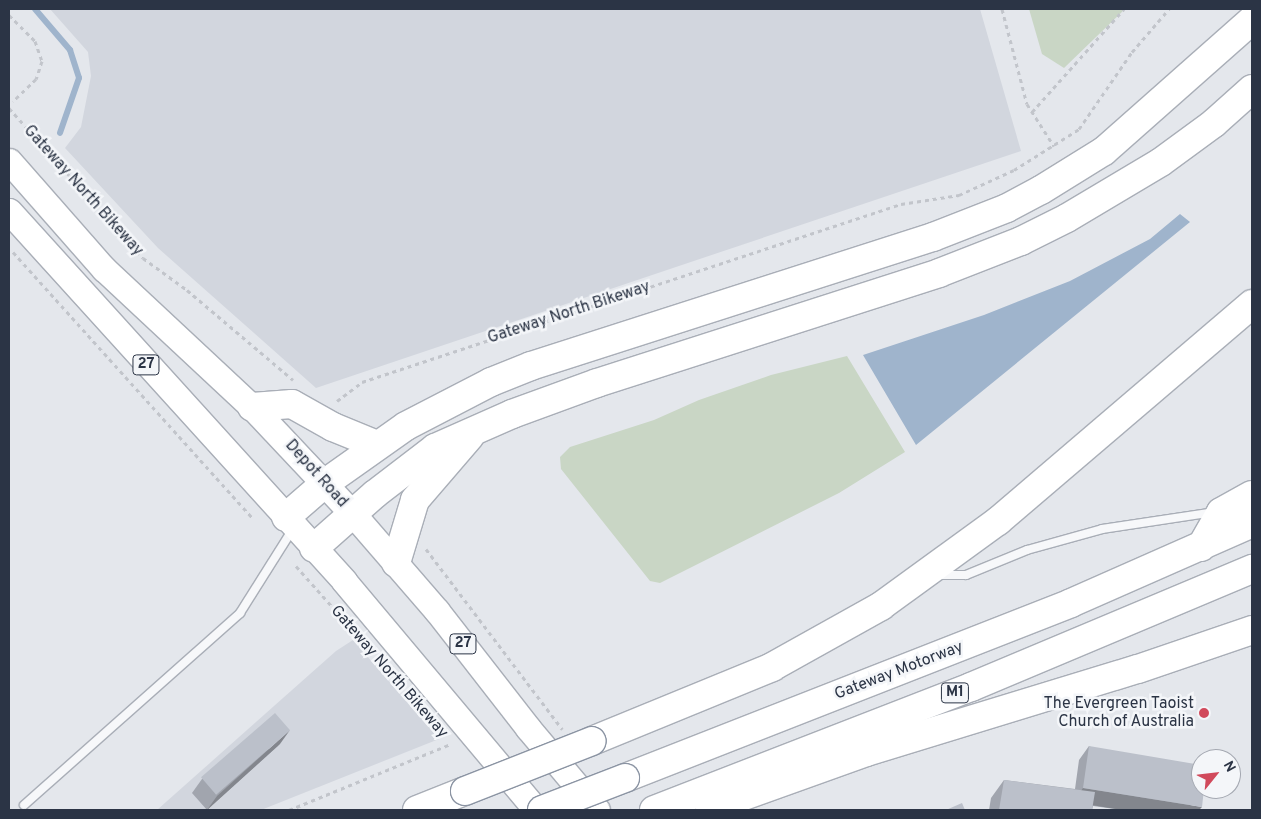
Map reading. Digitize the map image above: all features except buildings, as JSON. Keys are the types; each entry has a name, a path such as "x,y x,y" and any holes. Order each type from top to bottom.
{"highway":[{"path":"290,521 324,484 377,445 434,410 531,366 860,262 1007,208 1074,171 1104,150 1252,20"},
{"path":"314,548 435,448 471,435 512,414 597,383 939,273 1021,241 1067,218 1145,172 1214,123 1252,89"},
{"path":"416,810 465,791 580,738 785,661 850,625 929,574 998,521 1252,304"},
{"path":"252,407 292,404 333,427 377,445"},
{"path":"396,563 416,500 471,435"},
{"path":"1201,547 1221,512 1252,495"},
{"name":"Gateway Motorway","path":"542,810 1071,603 1252,523"},
{"name":"M1","path":"654,810 971,687 1252,569"},
{"path":"703,810 866,752 1138,669 1252,630"}],"main road":[{"name":"Depot Road","path":"9,161 117,282 252,407 353,514 396,563 597,810"},
{"name":"27","path":"9,211 314,548 421,670 536,810"}],"lane":[{"path":"929,574 959,576 1044,544 1102,530 1221,512"},
{"path":"24,805 240,613 281,548 290,521"}],"path":[{"path":"1002,9 1027,104 1054,146"},
{"path":"1032,112 1124,9"},
{"name":"Gateway North Bikeway","path":"329,403 337,402 362,382 901,204 959,195 1014,170 1079,129 1132,52 1169,9"},
{"path":"9,15 35,41 42,61 36,79 13,101"},
{"name":"Gateway North Bikeway","path":"9,108 143,258 187,290 296,383"},
{"path":"9,247 255,519"},
{"path":"423,541 431,560 580,738"},
{"name":"Gateway North Bikeway","path":"281,548 351,628"},
{"name":"Gateway North Bikeway","path":"290,810 452,744 446,736"}],"shaded area":[{"path":"50,9 980,9 1021,151 316,388 158,248 65,148 81,127 91,76 88,52"},
{"path":"353,640 439,739 261,810 157,810 336,651"}],"green space":[{"path":"1029,9 1125,9 1064,68 1042,54"},
{"path":"847,356 905,452 839,493 660,583 650,581 561,469 560,457 570,447 654,420 699,400 771,375"}],"water":[{"path":"1180,214 1190,222 916,445 863,355 984,315 1070,281 1150,239"}],"waterway":[{"path":"35,9 70,50 79,78 60,133"}],"place":[{"name":"The Evergreen Taoist Church of Australia","path":"1204,713"}]}
